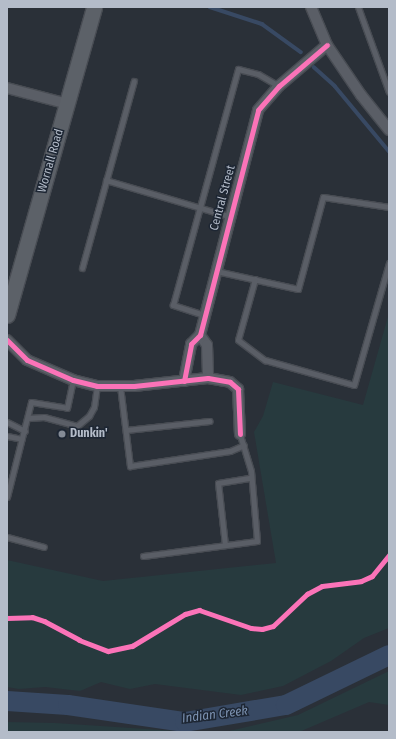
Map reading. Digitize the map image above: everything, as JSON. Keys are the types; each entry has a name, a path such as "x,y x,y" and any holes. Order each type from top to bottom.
{"main road":[{"name":"Wornall Road","path":"7,315 68,104 94,7"}],"street":[{"path":"311,7 327,45 361,95 389,130"},
{"name":"Central Street","path":"184,381 191,344 200,335 228,216 258,110 279,86 327,45"},
{"path":"7,88 68,104"},
{"path":"200,335 207,345 208,378"},
{"path":"7,340 27,360 73,380 97,386 120,386 208,378 230,382 238,389 240,434"}],"lane":[{"path":"358,7 389,92"},
{"path":"204,315 173,305 238,69 258,74 279,86"},
{"path":"82,268 134,81"},
{"path":"106,180 228,216"},
{"path":"215,270 298,290 323,197 389,207"},
{"path":"255,280 238,340 265,360 354,385 389,263"},
{"path":"7,497 25,431 31,402 67,408 73,380"},
{"path":"28,418 44,417 77,426 89,416 94,407 97,386"},
{"path":"120,386 130,466 230,451 244,445"},
{"path":"126,430 210,421"},
{"path":"7,422 25,431"},
{"path":"143,556 257,541 251,478 244,445 240,434"},
{"path":"7,436 22,439"},
{"path":"225,545 218,483 251,478"},
{"path":"7,537 44,546"}],"green space":[{"path":"389,313 389,628 364,638 331,661 283,686 241,695 155,684 130,689 101,682 80,691 45,687 19,689 7,687 7,560 103,581 276,563 254,432 263,416 273,382 363,405"},
{"path":"389,671 389,705 369,702 299,732 225,732 298,715"},
{"path":"7,722 55,723 192,732 7,732"}],"waterway":[{"path":"210,7 262,24 301,52"},
{"path":"314,67 335,86 389,151"},
{"name":"Indian Creek","path":"7,701 68,705 185,722 286,705 389,655"}],"cycle path":[{"path":"184,381 191,344 200,335 258,110 279,86 327,45"},
{"path":"7,340 27,360 73,380 97,386 134,386 208,378 230,382 238,389 240,434"},
{"path":"7,618 32,617 44,621 79,640 108,651 132,646 185,614 199,610 251,628 262,629 273,626 307,594 322,586 361,581 372,576 389,555"}],"place":[{"name":"Dunkin'","path":"62,434"}]}
